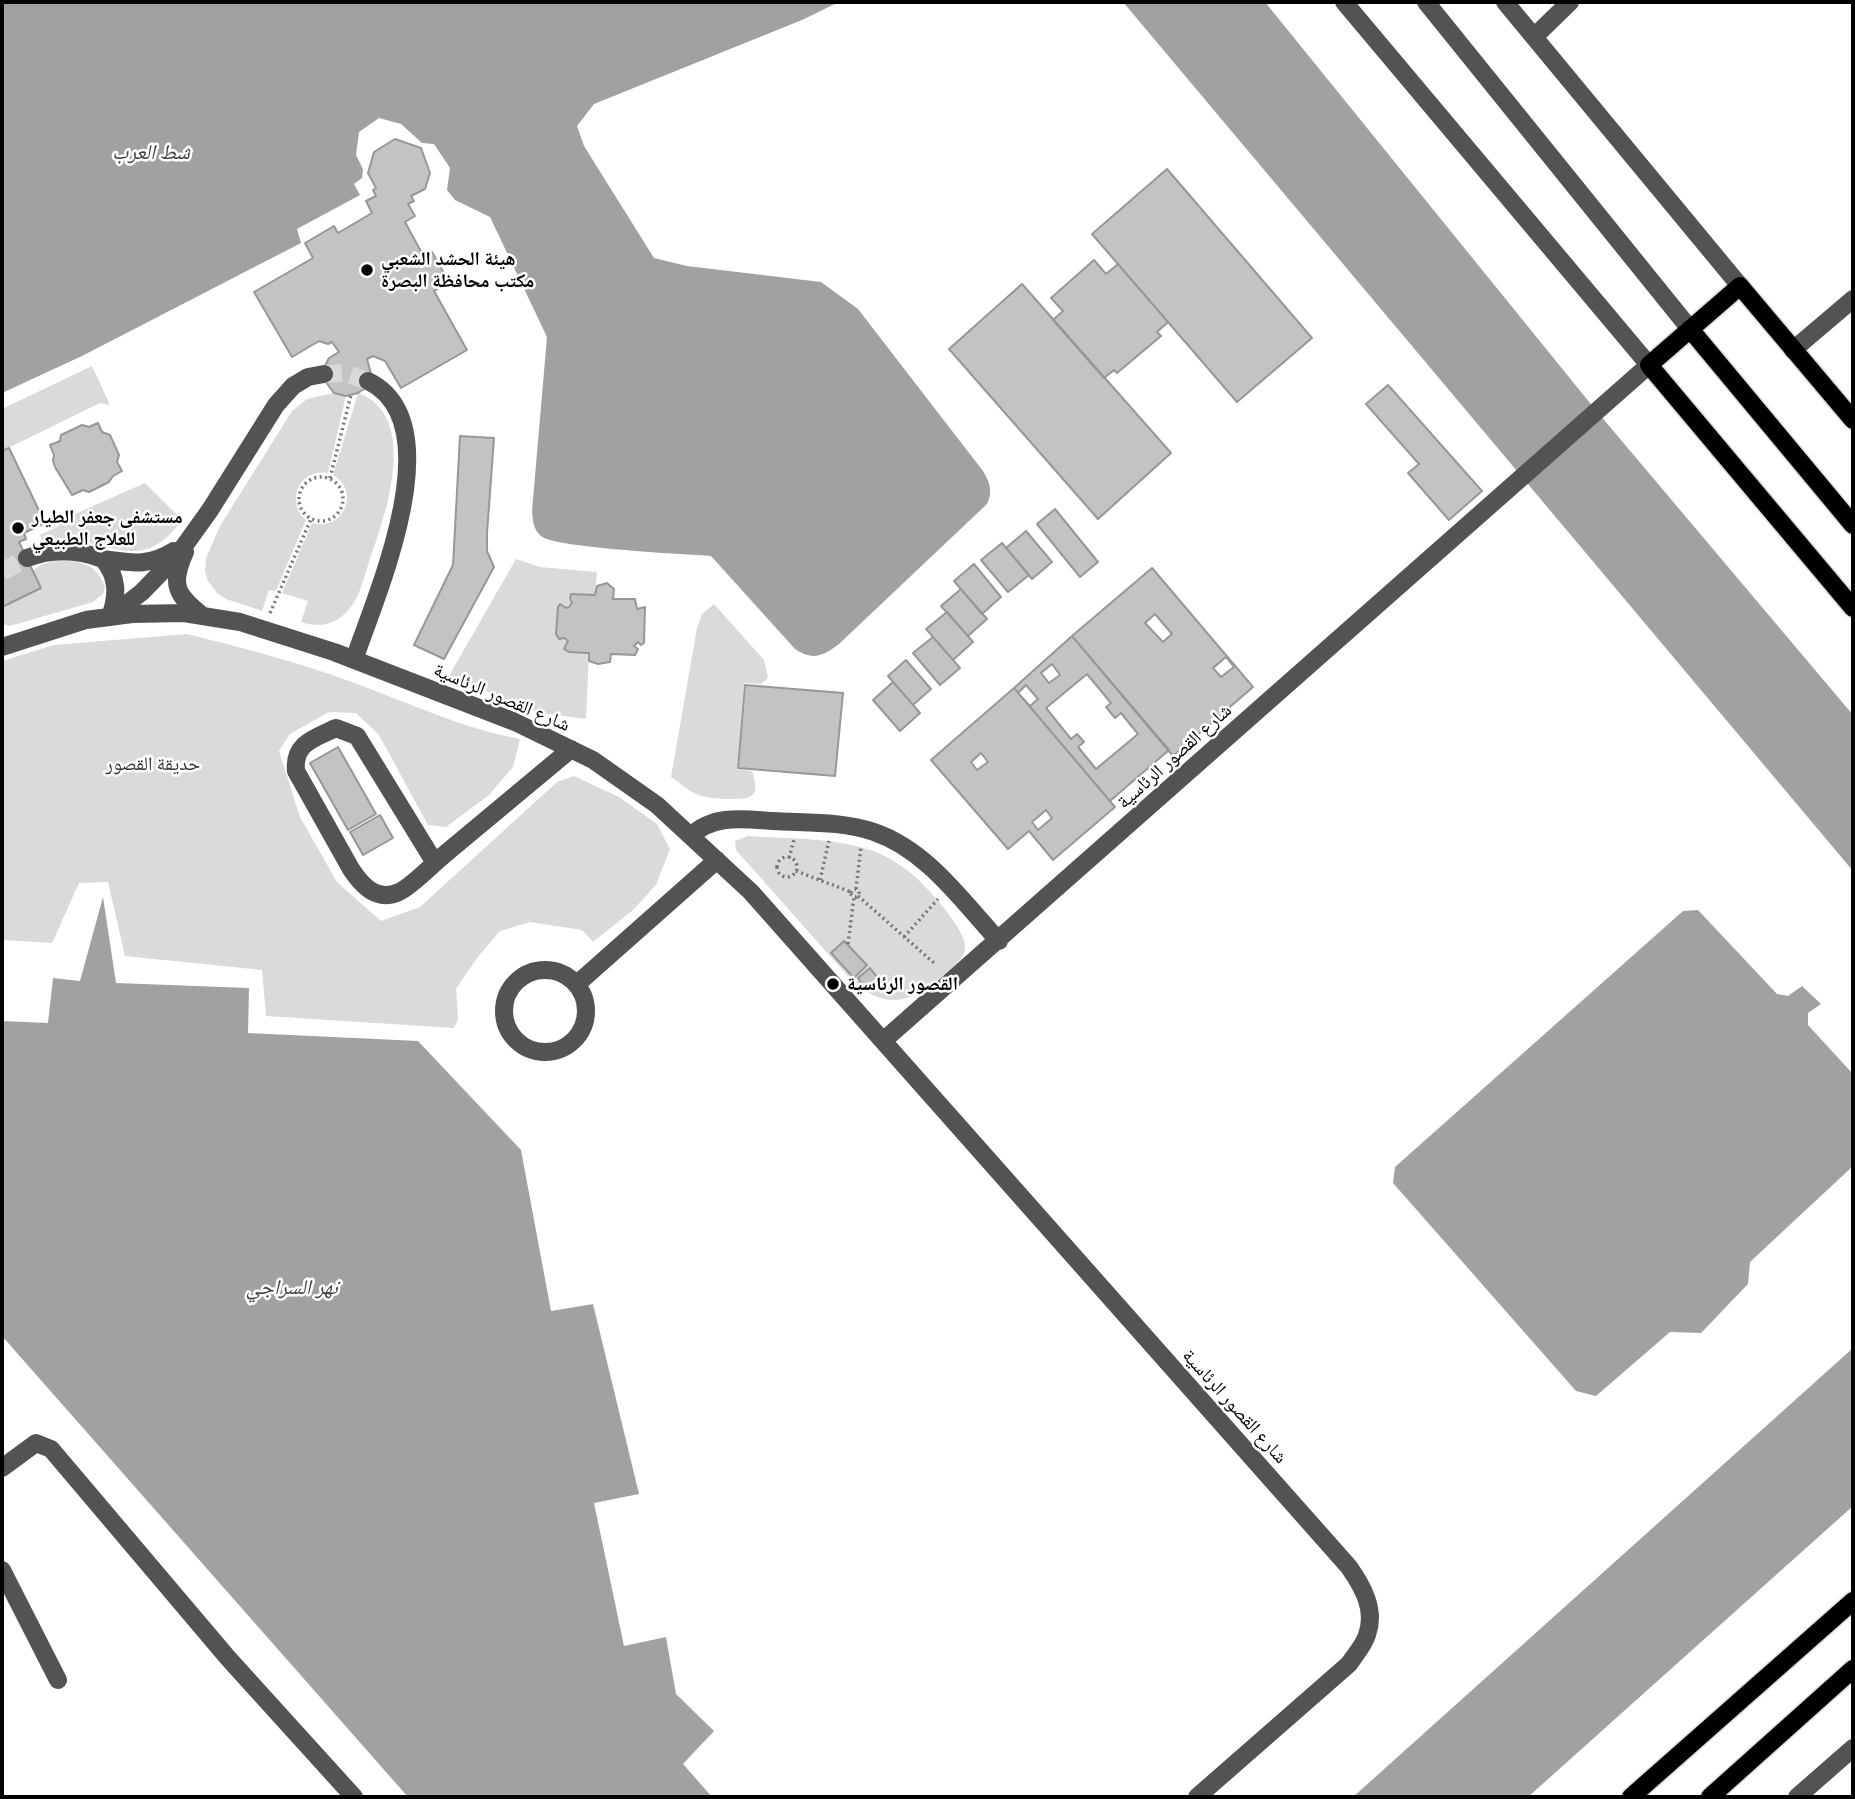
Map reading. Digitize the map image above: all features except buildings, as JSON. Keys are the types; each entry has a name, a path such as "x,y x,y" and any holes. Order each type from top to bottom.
{"main road":[{"path":"1853,420 1740,286 1649,365 1853,608"},
{"path":"1690,329 1853,525"},
{"path":"1631,1797 1853,1601"},
{"path":"1710,1797 1853,1669"}],"street":[{"path":"1344,2 1649,365"},
{"path":"1426,2 1690,329"},
{"path":"1505,2 1740,286"},
{"path":"1534,37 1570,2"},
{"path":"1793,349 1853,299"},
{"name":"شارع القصور الرئاسية","path":"883,1041 1649,365"},
{"path":"110,617 142,592 177,556 276,405 293,386 308,377 324,374"},
{"path":"354,660 391,560 405,500 406,448 402,422 393,402 378,386 368,381"},
{"path":"27,558 53,550 80,552 103,559 142,564 154,562 174,551 193,535"},
{"path":"193,535 176,578 178,591 187,603 203,616"},
{"path":"103,559 116,580 110,617"},
{"name":"شارع القصور الرئاسية","path":"2,647 86,620 132,614 203,616 263,629 354,660 516,722 593,760 657,805 751,892 1349,1567 1364,1589 1370,1615 1367,1636 1349,1664 1196,1797"},
{"path":"435,863 357,736 336,728 308,742 299,750 295,759 296,771 361,885 370,892 385,895 400,892 435,863 571,749"},
{"path":"691,836 703,826 729,820 833,824 863,829 894,840 922,859 999,941"},
{"path":"577,984 717,860"},
{"path":"541,970 567,976 577,984 586,1010 578,1036 568,1045 555,1050 528,1048 517,1041 509,1030 505,1004 509,991 517,981 528,973 541,970"},
{"path":"2,1468 36,1443 51,1449 228,1658 354,1797"},
{"path":"2,1570 58,1680"},
{"path":"1797,1797 1853,1748"}],"path":[{"path":"330,478 351,395"},
{"path":"314,478 330,478 341,487 342,508 332,519 311,519 301,509 299,494 314,478"},
{"path":"263,629 311,519"},
{"path":"820,880 833,824"},
{"path":"848,944 855,895 859,891 856,889 863,829"},
{"path":"790,858 795,863 796,871 790,877 781,875 777,871 778,862 790,858"},
{"path":"796,871 855,895 934,962"},
{"path":"904,937 949,887"}],"green space":[{"path":"92,366 110,405 100,403 2,451 2,409"},
{"path":"334,393 346,396 328,473 309,476 298,488 296,504 306,520 276,591 269,590 262,611 226,599 218,594 205,572 206,558 220,526 292,411 307,399"},
{"path":"358,393 377,405 388,422 393,444 390,493 361,588 353,604 342,616 330,623 309,624 301,622 308,601 282,593 312,523 332,522 345,509 346,491 342,482 333,475"},
{"path":"145,483 177,515 178,525 162,541 146,549 130,551 62,539 43,542 40,535 59,526 59,521"},
{"path":"516,559 540,567 597,572 595,595 572,594 572,603 566,608 560,604 558,607 557,638 567,639 567,651 589,653 586,719 541,713 449,676"},
{"path":"61,560 83,564 98,573 105,587 103,594 93,602 10,626 2,624 2,589 43,564"},
{"path":"714,604 764,660 768,678 761,684 744,683 737,769 752,771 755,792 743,798 702,796 671,777 697,628 702,614"},
{"name":"حديقة القصور","path":"187,634 311,668 456,722 520,739 513,767 489,795 446,827 428,825 379,735 356,713 329,712 290,734 279,751 300,817 337,882 381,921 420,907 557,782 574,776 619,797 657,824 670,849 656,885 633,910 593,942 582,930 530,922 500,931 456,989 458,1020 454,1028 266,1016 262,970 125,956 108,882 79,883 52,943 2,940 2,661 54,645"},
{"path":"748,836 840,843 887,857 912,874 944,908 964,939 963,955 935,982 913,996 891,1000 866,992 853,982 736,850 735,841"}],"water":[{"name":"شط العرب","path":"2,2 839,2 802,20 594,104 577,126 584,146 654,258 687,266 821,282 858,309 983,471 990,488 987,504 839,644 828,652 813,656 795,649 711,556 594,547 569,544 541,536 535,528 532,511 547,337 490,217 455,200 447,190 450,168 434,144 422,143 401,124 379,118 359,132 356,155 363,169 362,178 354,184 360,195 297,229 301,243 82,356 2,393"},
{"path":"1123,2 1265,2 1594,408 1853,715 1853,871"},
{"name":"نهر السراجي","path":"103,897 116,983 249,988 248,1033 418,1041 521,1150 551,1311 593,1304 639,1494 594,1503 624,1646 666,1637 676,1694 714,1731 683,1764 712,1797 408,1797 2,1336 2,1021 48,1023 53,978 80,981"},
{"path":"1698,910 1777,994 1788,996 1802,986 1821,1004 1808,1013 1808,1025 1853,1074 1853,1166 1750,1262 1748,1284 1701,1333 1670,1332 1596,1396 1576,1391 1393,1183 1395,1167 1683,911"},
{"path":"1853,1348 1853,1506 1528,1797 1353,1797"}],"tunnel":[{"path":"324,374 345,373 368,381"},
{"path":"2,572 27,558"}],"place":[{"name":"هيئة الحشد الشعبي مكتب محافظة البصرة","path":"367,270"},
{"name":"مستشفى جعفر الطيار للعلاج الطبيعي","path":"18,528"},
{"name":"القصور الرئاسية","path":"833,984"}]}
